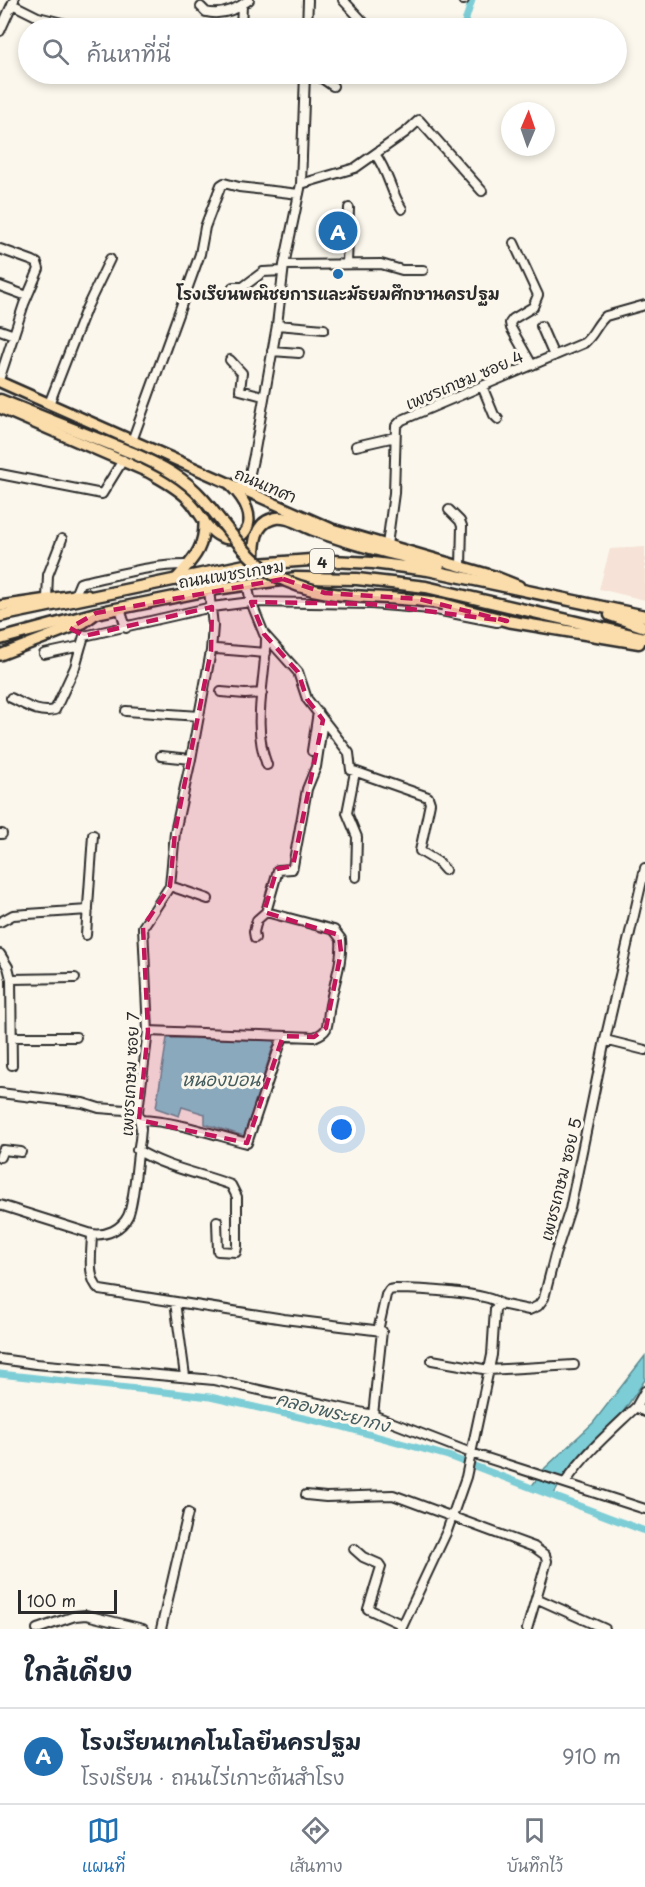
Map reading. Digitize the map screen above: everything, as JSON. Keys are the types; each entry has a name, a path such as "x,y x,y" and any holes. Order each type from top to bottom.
{"highway":[{"path":"0,400 135,454 168,470 185,481 202,497 242,547 254,558 274,575 305,589 347,596 395,597 443,604 507,621 645,644"},
{"path":"254,558 254,541 262,524 280,517 343,541 440,566 483,582"},
{"name":"ถนนเพชรเกษม","path":"0,616 245,565 311,560 384,564 428,570 645,616"},
{"name":"ถนนเพชรเกษม","path":"0,639 120,608 209,590 296,578 357,579 426,587 645,638"},
{"path":"558,598 645,627"}],"main road":[{"name":"ถนนเทศา","path":"0,382 332,529 461,566 516,585 528,592"},
{"path":"0,408 123,460 171,485 189,499 212,531 230,538 243,535 250,520 243,500 230,485"},
{"path":"176,579 196,557 201,546 204,520"},
{"name":"4","path":"0,606 75,595 99,596"},
{"name":"4","path":"0,655 83,623 96,613"}],"street":[{"path":"307,18 308,0"},
{"path":"343,0 360,18"},
{"path":"0,31 13,2 42,18"},
{"path":"201,7 211,13 230,10 245,3"},
{"path":"243,18 245,3"},
{"path":"246,491 277,325 283,268 301,184 305,84"},
{"path":"301,184 355,168 419,120 482,191"},
{"path":"375,154 385,167 395,198 402,209"},
{"path":"132,441 200,254 206,227 221,185 224,183 299,194"},
{"path":"347,264 349,208"},
{"path":"514,243 538,295 534,308 513,319 510,323 532,365"},
{"path":"0,249 37,263 39,269 27,296 0,377"},
{"path":"49,404 86,309 110,259"},
{"path":"233,287 243,287 263,272 283,268 381,264 402,270 423,270"},
{"path":"0,286 27,296"},
{"name":"เพชรเกษม ซอย 4","path":"395,437 396,426 402,420 584,343 592,337 601,320 606,316 645,305"},
{"path":"277,325 324,329"},
{"path":"541,326 554,356"},
{"path":"0,330 14,335"},
{"path":"272,351 299,353"},
{"path":"230,360 242,373 240,390 264,396"},
{"path":"482,386 494,415 498,419"},
{"path":"356,446 395,437 394,494 387,545"},
{"path":"0,474 102,494 123,460"},
{"path":"449,510 462,526 461,566"},
{"path":"47,599 48,575 62,539"},
{"path":"75,595 80,583 83,582 174,564 189,565"},
{"path":"247,584 251,602 266,638 298,672 307,699 349,753 353,771 347,813 357,837 356,877"},
{"name":"เพชรเกษม ซอย 7","path":"92,1234 100,1235 111,1232 128,1216 141,1130 138,1116 148,1031 143,927 170,886 175,832 211,651 213,626 209,590"},
{"path":"70,628 84,636 212,607 251,602 371,604 430,609 486,621 507,621"},
{"path":"120,608 126,627"},
{"path":"11,698 35,710 44,712 55,710 75,667 84,636"},
{"path":"266,638 259,721 262,752 267,765"},
{"path":"44,654 81,646"},
{"path":"216,649 266,653"},
{"path":"221,692 262,693"},
{"path":"126,711 199,716"},
{"path":"312,751 318,712"},
{"path":"255,938 257,920 266,912 278,870 292,869 293,866 307,789 316,767 323,720"},
{"path":"162,756 191,759"},
{"path":"353,771 428,797 430,803 420,851 423,855 438,862 445,870"},
{"path":"86,935 93,835"},
{"name":"เพชรเกษม ซอย 5","path":"500,1304 529,1310 538,1306 544,1298 575,1187 605,1040 645,868"},
{"path":"170,886 208,899"},
{"path":"0,922 13,915 88,910"},
{"path":"148,1031 314,1037 324,1032 341,952 341,939 337,932 330,929 266,912"},
{"path":"0,954 8,967 11,979 12,1065"},
{"path":"11,979 75,978"},
{"path":"0,1093 83,1103 247,1143 283,1036"},
{"path":"12,1037 76,1037"},
{"path":"605,1040 645,1050"},
{"path":"0,1157 3,1150 21,1152"},
{"path":"137,1150 156,1162 231,1185 237,1197 236,1252 218,1251 217,1221"},
{"path":"0,1204 92,1234 92,1278 95,1286 100,1290 382,1331 373,1415"},
{"path":"354,1549 381,1567 368,1610 402,1627 447,1531 466,1477 492,1355 493,1316 500,1304 496,1300 469,1295 388,1290 378,1331"},
{"path":"175,1302 185,1376"},
{"path":"0,1359 185,1376 234,1384 373,1415 471,1455 645,1509"},
{"path":"432,1360 489,1370 574,1365"},
{"path":"565,1483 574,1468 586,1455 636,1407 645,1391"},
{"path":"636,1407 645,1412"},
{"path":"306,1496 393,1495 534,1547 545,1555 547,1561 527,1629"},
{"path":"161,1629 188,1513"},
{"path":"537,1598 605,1629"},
{"path":"37,1629 75,1616 86,1615 142,1629"}],"highlighted area":[{"path":"283,579 325,593 419,599 507,621 371,604 251,602 264,634 298,672 307,699 323,720 293,866 277,869 264,912 339,935 341,952 326,1028 314,1037 283,1036 247,1143 139,1120 148,1031 143,927 170,886 175,832 211,651 212,607 84,636 70,628 96,613"}],"shaded area":[{"path":"645,547 645,600 599,589 610,549"}],"water":[{"name":"หนองบอน","path":"167,1038 275,1040 244,1136 205,1124 205,1114 182,1107 179,1116 156,1108"},
{"path":"645,1356 645,1380 623,1412 564,1476 553,1496 531,1487 545,1468 593,1423"}],"waterway":[{"path":"466,18 472,0"},
{"name":"คลองพระยากง","path":"0,1374 210,1397 339,1426 448,1456 645,1531"}],"place":[{"name":"โรงเรียนเทคโนโลยีนครปฐม","path":"338,231"},
{"name":"โรงเรียนพณิชยการและมัธยมศึกษานครปฐม","path":"338,274"}]}
